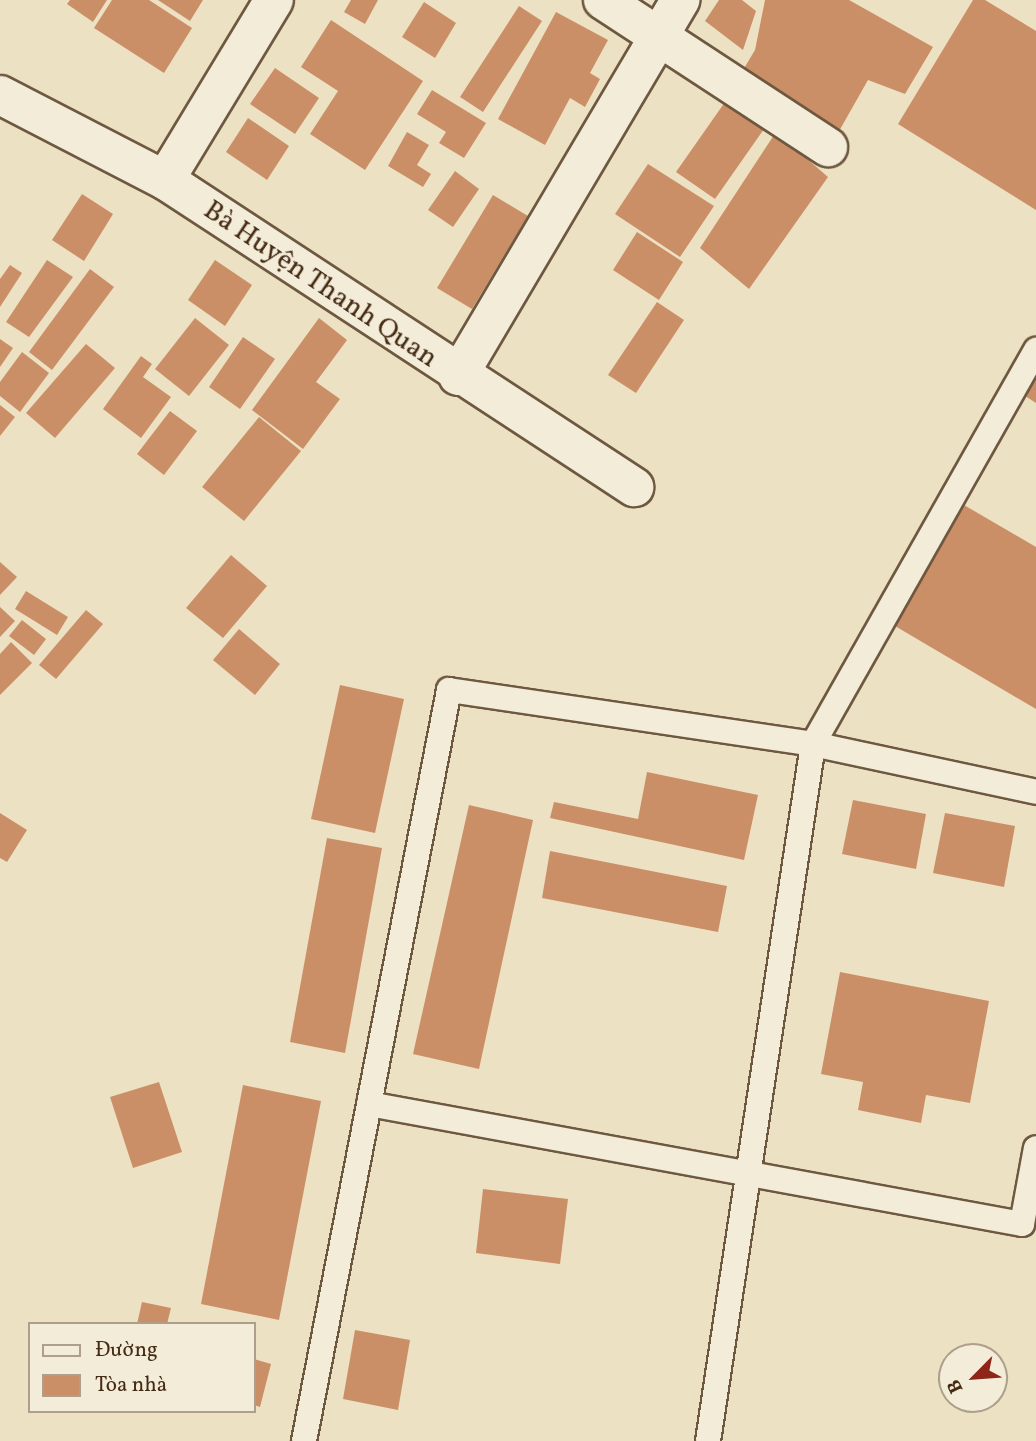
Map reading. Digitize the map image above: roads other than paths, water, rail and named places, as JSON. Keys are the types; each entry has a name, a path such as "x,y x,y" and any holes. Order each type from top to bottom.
{"street":[{"path":"165,180 274,0"},
{"path":"603,0 828,147"},
{"path":"458,376 662,38 680,0"},
{"name":"Bà Huyện Thanh Quan","path":"0,96 165,180 458,376 634,486"}],"lane":[{"path":"708,1441 813,744 1036,350"},
{"path":"304,1441 449,690 813,744 1036,792"},
{"path":"369,1104 1022,1224 1036,1147"}]}
